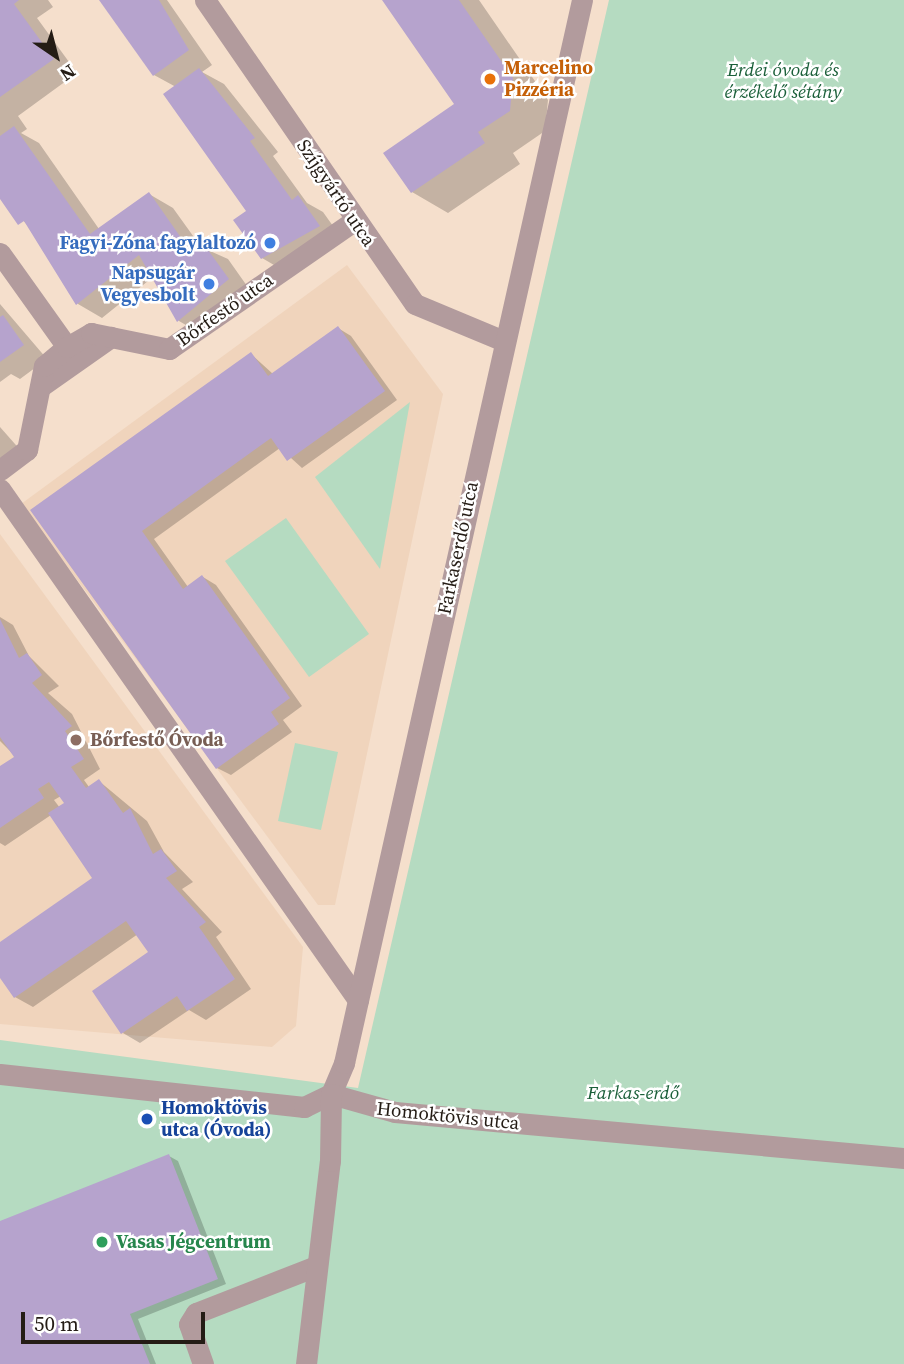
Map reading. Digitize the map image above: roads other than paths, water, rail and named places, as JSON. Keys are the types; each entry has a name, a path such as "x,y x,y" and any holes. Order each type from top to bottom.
{"street":[{"name":"Szíjgyártó utca","path":"205,0 354,221 415,304 504,341"},
{"name":"Farkaserdő utca","path":"306,1364 331,1094 358,1000 582,0"},
{"name":"Bőrfestő utca","path":"0,470 27,450 44,366 67,346 91,332 169,349 354,221"},
{"path":"0,253 67,346"},
{"path":"40,387 111,337"},
{"path":"0,489 358,1000"},
{"path":"0,1074 304,1107 331,1094"},
{"name":"Homoktövis utca","path":"331,1094 395,1112 904,1158"},
{"path":"203,1364 189,1324 195,1313 316,1266"}],"place":[{"name":"Marcelino Pizzéria","path":"490,79"},
{"name":"Fagyi-Zóna fagylaltozó","path":"270,243"},
{"name":"Napsugár Vegyesbolt","path":"209,284"},
{"name":"Bőrfestő Óvoda","path":"76,740"},
{"name":"Homoktövis utca (Óvoda)","path":"147,1119"},
{"name":"Vasas Jégcentrum","path":"102,1242"}],"park label":[{"name":"Erdei óvoda és érzékelő sétány","path":"783,81"},
{"name":"Farkas-erdő","path":"633,1093"}]}
